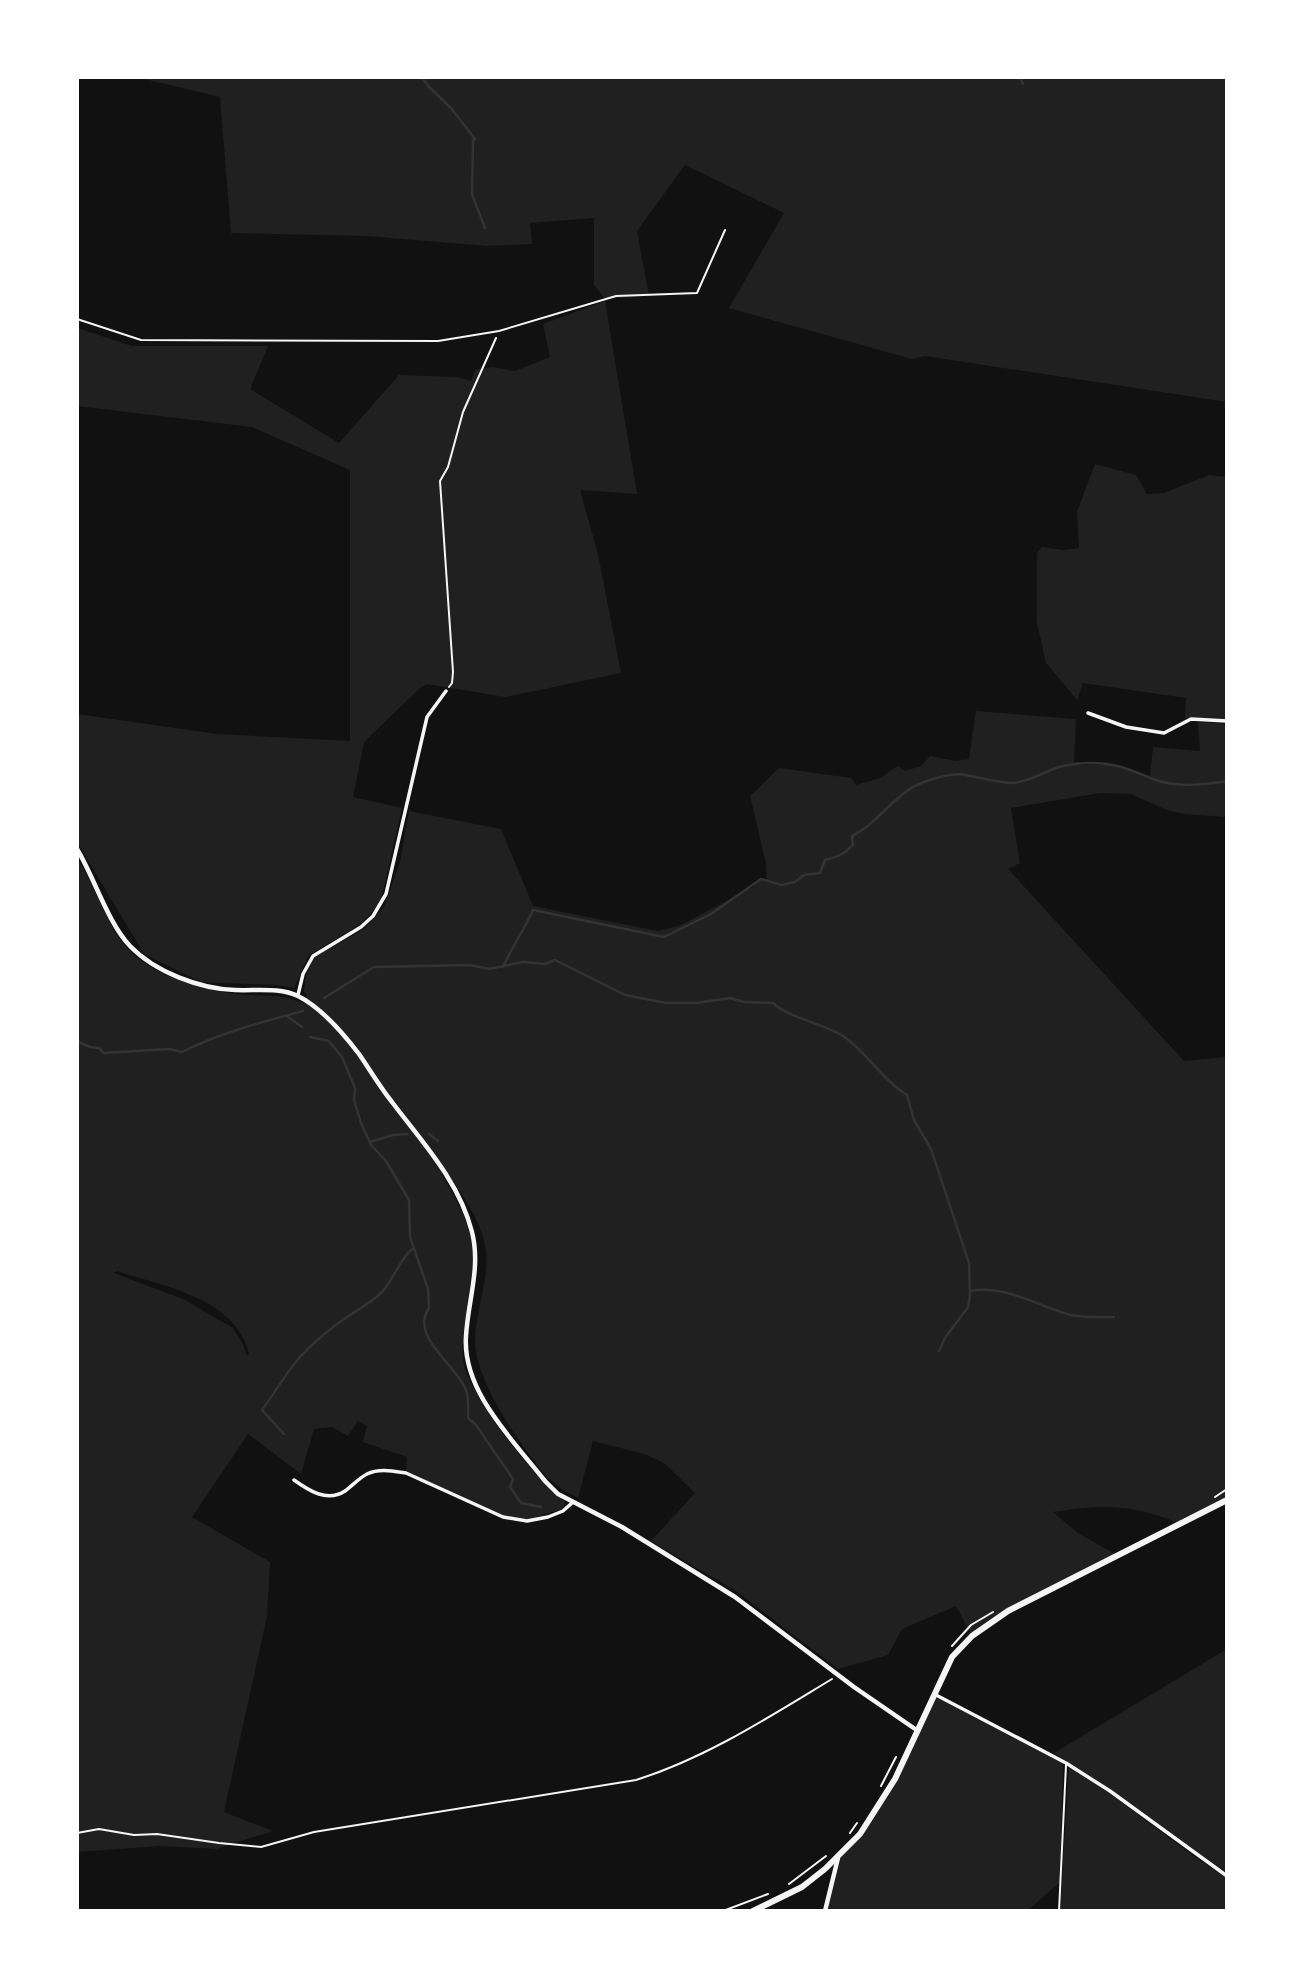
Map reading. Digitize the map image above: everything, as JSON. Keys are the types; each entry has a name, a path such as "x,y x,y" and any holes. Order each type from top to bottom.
{"main road":[{"path":"753,1911 802,1887 838,1858 860,1834 876,1812 952,1657 972,1636 985,1625 1227,1500"}],"street":[{"path":"298,996 303,974 313,956 367,921 382,905 426,718 446,691"},
{"path":"1088,713 1126,727 1164,733 1191,719 1227,722"},
{"path":"77,849 129,944 153,964 202,985 231,990 285,992 298,996 323,1015 357,1052 391,1102 421,1138 456,1192 471,1230 476,1261 466,1336 471,1377 480,1394 545,1481 558,1494 622,1528 735,1597 918,1731"},
{"path":"294,1480 312,1493 331,1496 343,1492 367,1474 388,1470 406,1473 503,1517 527,1521 563,1511 573,1503"},
{"path":"934,1694 1066,1763 1110,1791 1227,1876"},
{"path":"825,1911 838,1858"}],"lane":[{"path":"77,319 141,340 438,341 499,331 617,296 697,293 725,230"},
{"path":"1059,1911 1066,1763"}],"path":[{"path":"446,691 452,683 453,672 440,481 447,467 463,412 499,331"},
{"path":"77,1833 99,1829 261,1847 314,1832 636,1780 702,1754 838,1674"},
{"path":"881,1786 897,1755"},
{"path":"843,1841 859,1821"},
{"path":"787,1886 828,1855"},
{"path":"723,1911 773,1892"}],"shaded area":[{"path":"136,77 1227,77 1227,402 925,356 912,359 729,308 784,213 685,165 637,231 649,296 605,299 594,285 594,218 530,223 532,244 487,246 367,236 231,233 220,97"},
{"path":"605,301 637,494 580,490 598,554 621,673 505,697 427,684 420,688 364,742 353,797 402,808 380,904 359,925 309,955 294,988 201,982 144,954 77,842 77,714 217,734 350,741 350,470 252,427 77,406 77,328 132,346 268,346 250,389 339,443 399,375 457,377 471,381 475,370 493,367 515,371 550,357 543,324"},
{"path":"1095,464 1136,475 1147,494 1164,493 1209,475 1227,477 1227,720 1185,718 1186,698 1083,683 1077,700 1046,663 1037,623 1037,553 1042,547 1063,550 1079,548 1077,512"},
{"path":"976,711 1076,719 1074,765 1118,765 1150,776 1153,747 1200,751 1198,722 1227,724 1227,817 1167,810 1131,794 1100,793 1011,808 1020,863 1008,869 1184,1061 1227,1057 1227,1497 1179,1523 1146,1512 1117,1507 1053,1512 1078,1533 1117,1555 995,1617 971,1634 956,1606 902,1629 888,1655 838,1669 736,1591 651,1541 695,1493 664,1463 645,1454 593,1441 578,1498 554,1483 536,1464 502,1413 483,1376 475,1342 486,1274 486,1252 476,1219 446,1171 441,1174 466,1222 472,1243 472,1273 462,1347 468,1376 477,1395 505,1436 537,1475 565,1502 564,1506 560,1510 525,1520 503,1516 406,1471 407,1457 363,1442 367,1426 358,1421 348,1436 332,1427 314,1429 301,1474 248,1434 192,1517 270,1562 267,1616 224,1812 273,1831 216,1849 159,1846 77,1852 77,858 120,939 148,965 187,983 215,990 283,997 302,1003 307,995 304,992 306,975 313,958 364,929 384,907 400,862 409,811 501,829 533,906 658,931 681,925 753,887 758,880 767,881 766,863 750,796 779,768 851,778 856,785 880,778 898,766 905,771 921,766 930,756 956,761 969,759","holes":["117,1271 176,1289 213,1307 229,1319 241,1334 249,1353 247,1356 233,1328 185,1300 114,1273"]},
{"path":"1227,1649 1227,1873 1110,1789 1054,1753"},
{"path":"935,1697 1063,1762 1060,1882 1027,1911 827,1911 841,1858 872,1820"},
{"path":"1069,1766 1227,1878 1227,1911 1060,1911"}],"waterway":[{"path":"422,77 475,139 472,194 485,228"},
{"path":"1020,77 1023,84"},
{"path":"503,967 533,910 664,937 711,914 761,879 782,885 795,882 804,875 820,873 825,860 847,851 853,845 852,836 904,793 939,777 961,774 1013,783 1031,779 1059,767 1095,763 1120,766 1171,784 1227,781"},
{"path":"324,998 374,967 470,965 489,969 523,962 545,964 555,960 625,995 666,1003 696,1003 730,998 744,1002 773,1003 787,1012 843,1036 907,1095 914,1120 931,1149 969,1263 968,1307 945,1338 939,1351"},
{"path":"77,1041 99,1048 104,1053 169,1049 182,1052 226,1034 303,1011"},
{"path":"288,1017 302,1027"},
{"path":"310,1037 329,1041 342,1057 355,1088 354,1100 371,1145 386,1161 409,1200 410,1237 428,1289 429,1308 424,1319 425,1330 466,1390 468,1418 476,1425 513,1479 510,1487 521,1503 541,1507"},
{"path":"370,1142 393,1135 408,1134"},
{"path":"429,1134 438,1141"},
{"path":"284,1434 262,1410 285,1376 317,1340 382,1292 413,1248"},
{"path":"971,1291 1009,1293 1076,1316 1114,1317"}]}
